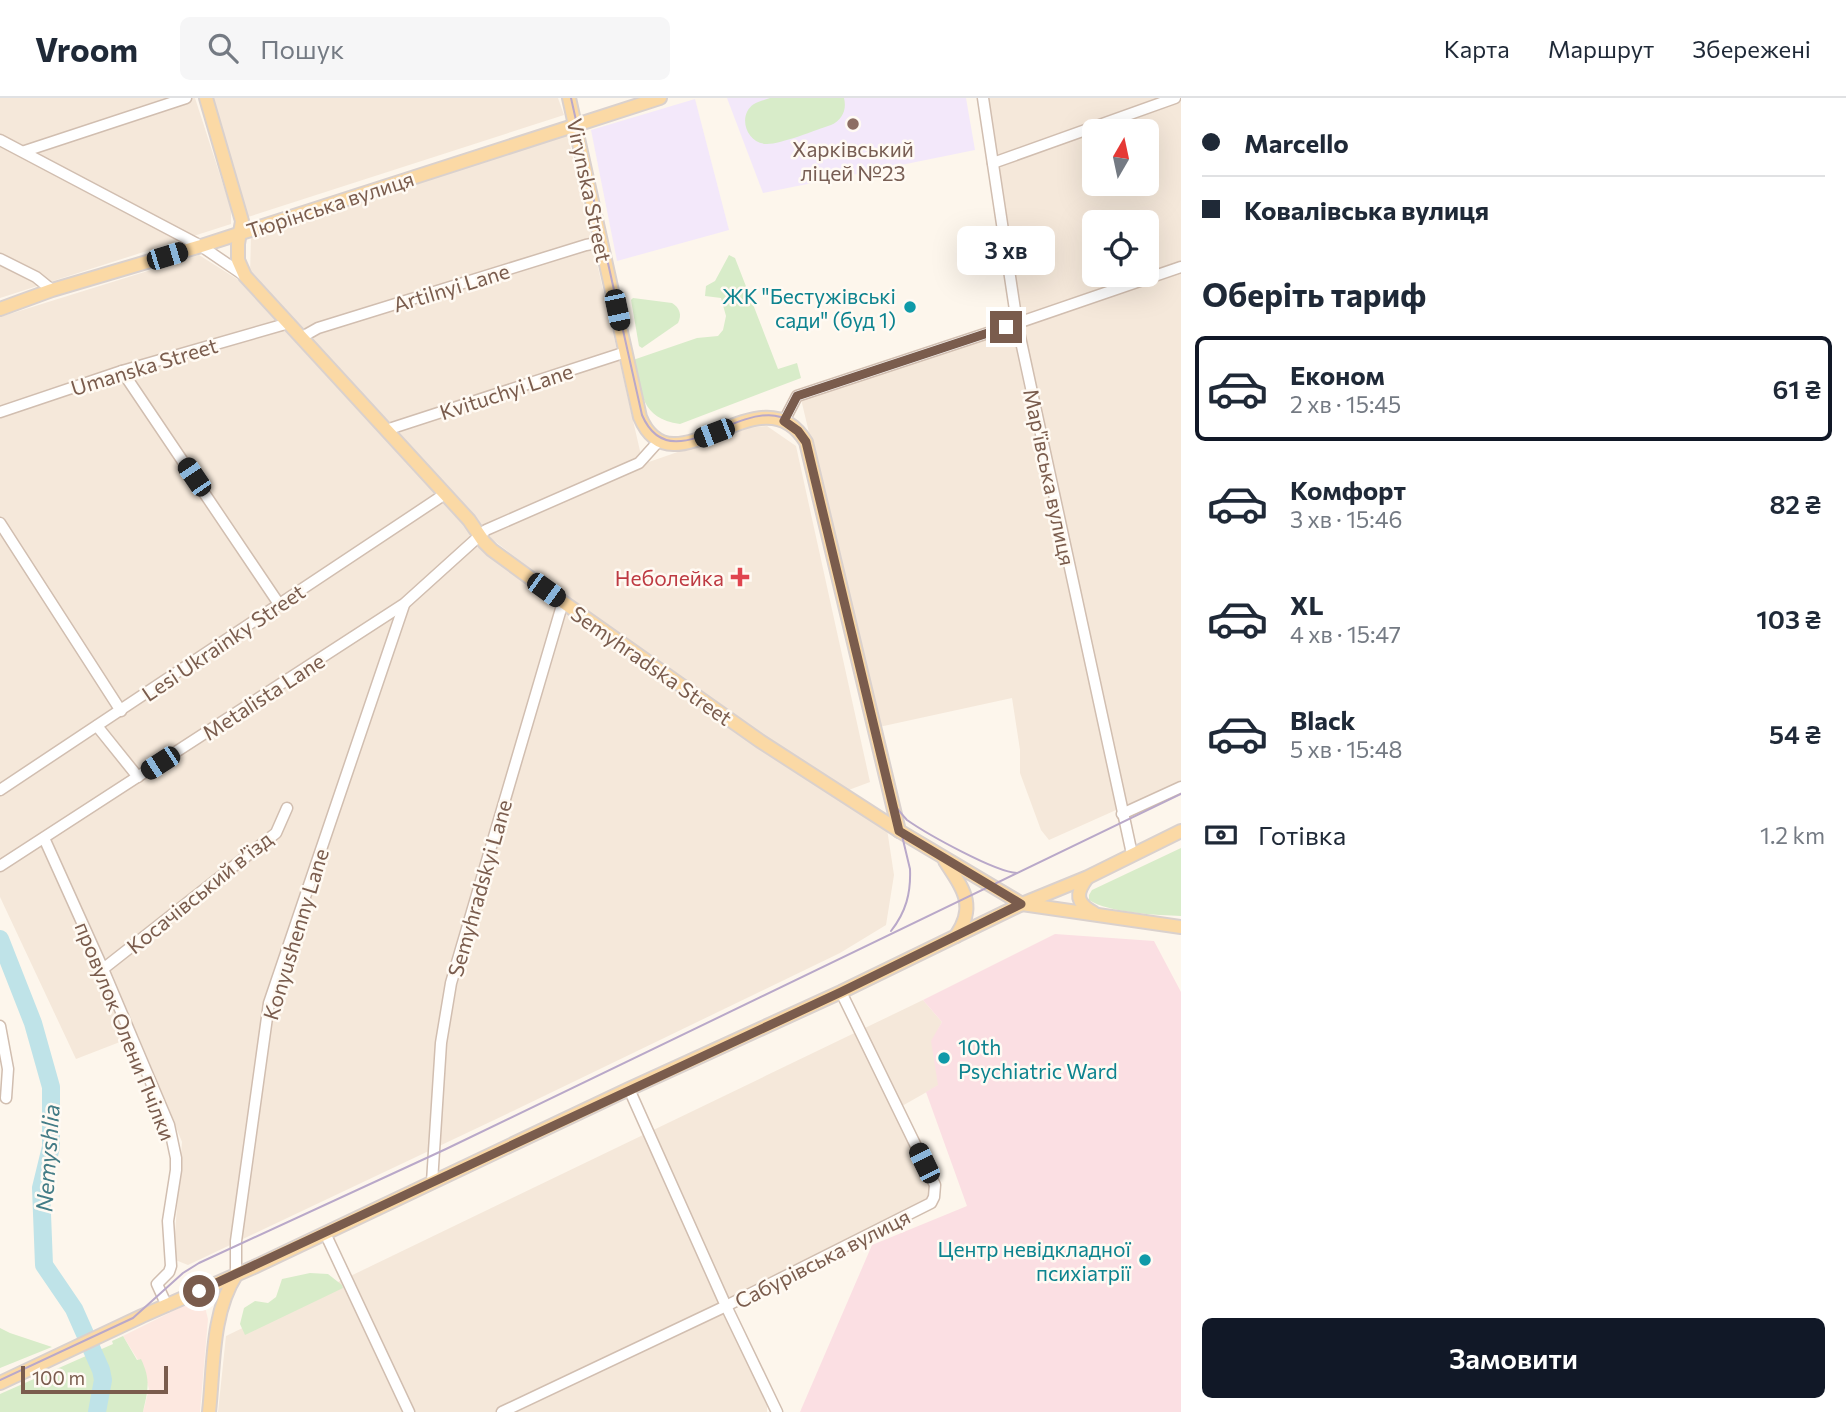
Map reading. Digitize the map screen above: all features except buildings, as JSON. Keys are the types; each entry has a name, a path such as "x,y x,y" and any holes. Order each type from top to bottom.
{"main road":[{"path":"206,98 242,221 238,260 246,276"},
{"name":"Virynska Street","path":"569,98 641,420 658,440"},
{"name":"Тюрінська вулиця","path":"0,309 52,290 201,246 660,98"},
{"name":"Semyhradska Street","path":"246,276 469,520 492,550 760,741 899,831 1021,904"},
{"path":"658,440 670,444 684,444 754,418 769,417 784,421 798,431 806,442 899,831"},
{"path":"0,1383 841,992 1021,904 1088,877 1181,831"},
{"path":"943,858 967,900 966,918 955,937"},
{"path":"1088,877 1079,890 1079,900 1085,908 1097,915"},
{"path":"1021,904 1181,927"},
{"path":"209,1412 218,1326 226,1293 236,1274"}],"street":[{"path":"25,151 186,98"},
{"name":"Мар'ївська вулиця","path":"983,98 1017,323 1132,854"},
{"path":"993,163 1175,98"},
{"name":"Semyhradska Street","path":"0,139 201,246 246,276"},
{"name":"Artilnyi Lane","path":"302,337 318,328 602,242"},
{"path":"0,258 36,277 52,290"},
{"path":"784,421 797,396 1181,267"},
{"name":"Umanska Street","path":"0,412 122,371 289,323"},
{"name":"Kvituchyi Lane","path":"386,430 626,352"},
{"path":"122,371 279,604"},
{"name":"Metalista Lane","path":"0,866 404,604 491,527 639,463 658,440"},
{"name":"Lesi Ukrainky Street","path":"0,790 445,494"},
{"path":"0,523 121,710"},
{"name":"Semyhradskyi Lane","path":"432,1182 441,1043 451,983 563,602"},
{"name":"Konyushenny Lane","path":"236,1274 236,1241 269,1003 404,604"},
{"path":"97,726 138,777"},
{"path":"1122,814 1181,787"},
{"name":"Косачівський в’їзд","path":"103,970 276,833 287,808"},
{"name":"провулок Олени Пчілки","path":"44,838 169,1125 176,1170 168,1226 171,1266 169,1272 157,1284 167,1306"},
{"name":"Сабурівська вулиця","path":"502,1412 726,1306 931,1203 935,1185 841,992"},
{"path":"0,1026 8,1069 6,1098"},
{"path":"629,1089 726,1306 777,1410"},
{"path":"325,1233 409,1412"}],"shaded area":[{"path":"0,98 195,98 231,209 231,224 0,298"},
{"path":"210,98 558,98 564,115 248,217"},
{"name":"Харківський ліцей №23","path":"727,98 966,98 975,150 763,193"},
{"path":"986,98 1181,98 1181,781 1049,840 1041,830 1020,773 1020,750 1012,698 879,727 801,399 1022,328"},
{"path":"695,99 729,230 617,261 591,130"},
{"path":"567,132 643,464 747,428 767,426 796,446 870,782 846,791 617,636 492,539 250,275 251,235"},
{"path":"199,255 237,279 486,549 887,829 894,875 886,925 840,953 188,1265 173,1259 182,1142 138,1035 76,1059 0,897 0,317"},
{"path":"1055,934 1154,941 1181,992 1181,1412 800,1412 872,1245 967,1206 926,1092 938,1085 931,1041 942,1022 923,1000"},
{"path":"923,1000 942,1022 932,1042 939,1085 895,1110 930,1188 928,1198 720,1303 767,1406 767,1412 218,1412 226,1336"},
{"path":"194,1302 205,1307 208,1319 200,1412 143,1412 149,1389 140,1359 138,1360 123,1336"}],"green space":[{"path":"770,98 844,98 845,107 841,117 831,125 789,139 760,143 746,128 746,115 756,103"},
{"path":"729,255 735,258 778,369 797,363 801,378 680,424 667,421 650,410 645,402 633,360 697,338 718,336 723,330 726,316 721,298 705,296 706,286 715,281"},
{"path":"633,298 672,303 680,312 678,323 642,348 639,346 631,300"},
{"path":"1181,848 1181,916 1121,911 1089,900 1092,890"},
{"path":"310,1273 328,1274 343,1288 245,1335 240,1324 244,1308 255,1301 268,1303 276,1297 282,1279"},
{"path":"0,1328 10,1333 52,1347 0,1368"},
{"path":"123,1336 137,1360 141,1359 146,1373 147,1391 143,1412 0,1412 0,1394 113,1344 112,1341"}],"waterway":[{"name":"Nemyshlia","path":"0,939 33,1023 51,1087 51,1147 41,1188 44,1265 74,1309 101,1370 103,1380 97,1412"}],"tram line":[{"path":"571,98 642,415 657,436 676,441 698,437 746,419 769,415 790,421 808,442 910,869 906,902 891,931"},
{"path":"0,1380 133,1318 183,1273 199,1263 446,1149 1181,794"},
{"path":"896,807 907,820 945,843 993,866 1017,873"}],"place":[{"name":"Харківський ліцей №23","path":"853,124"},
{"name":"ЖК \"Бестужівські сади\" (буд 1)","path":"910,307"},
{"name":"Неболейка","path":"740,577"},
{"name":"10th Psychiatric Ward","path":"944,1058"},
{"name":"Центр невідкладної психіатрії","path":"1145,1260"}],"route":[{"path":"199,1291 841,992 1021,904 899,831 806,442 792,425 784,421 797,396 1006,327"}]}
